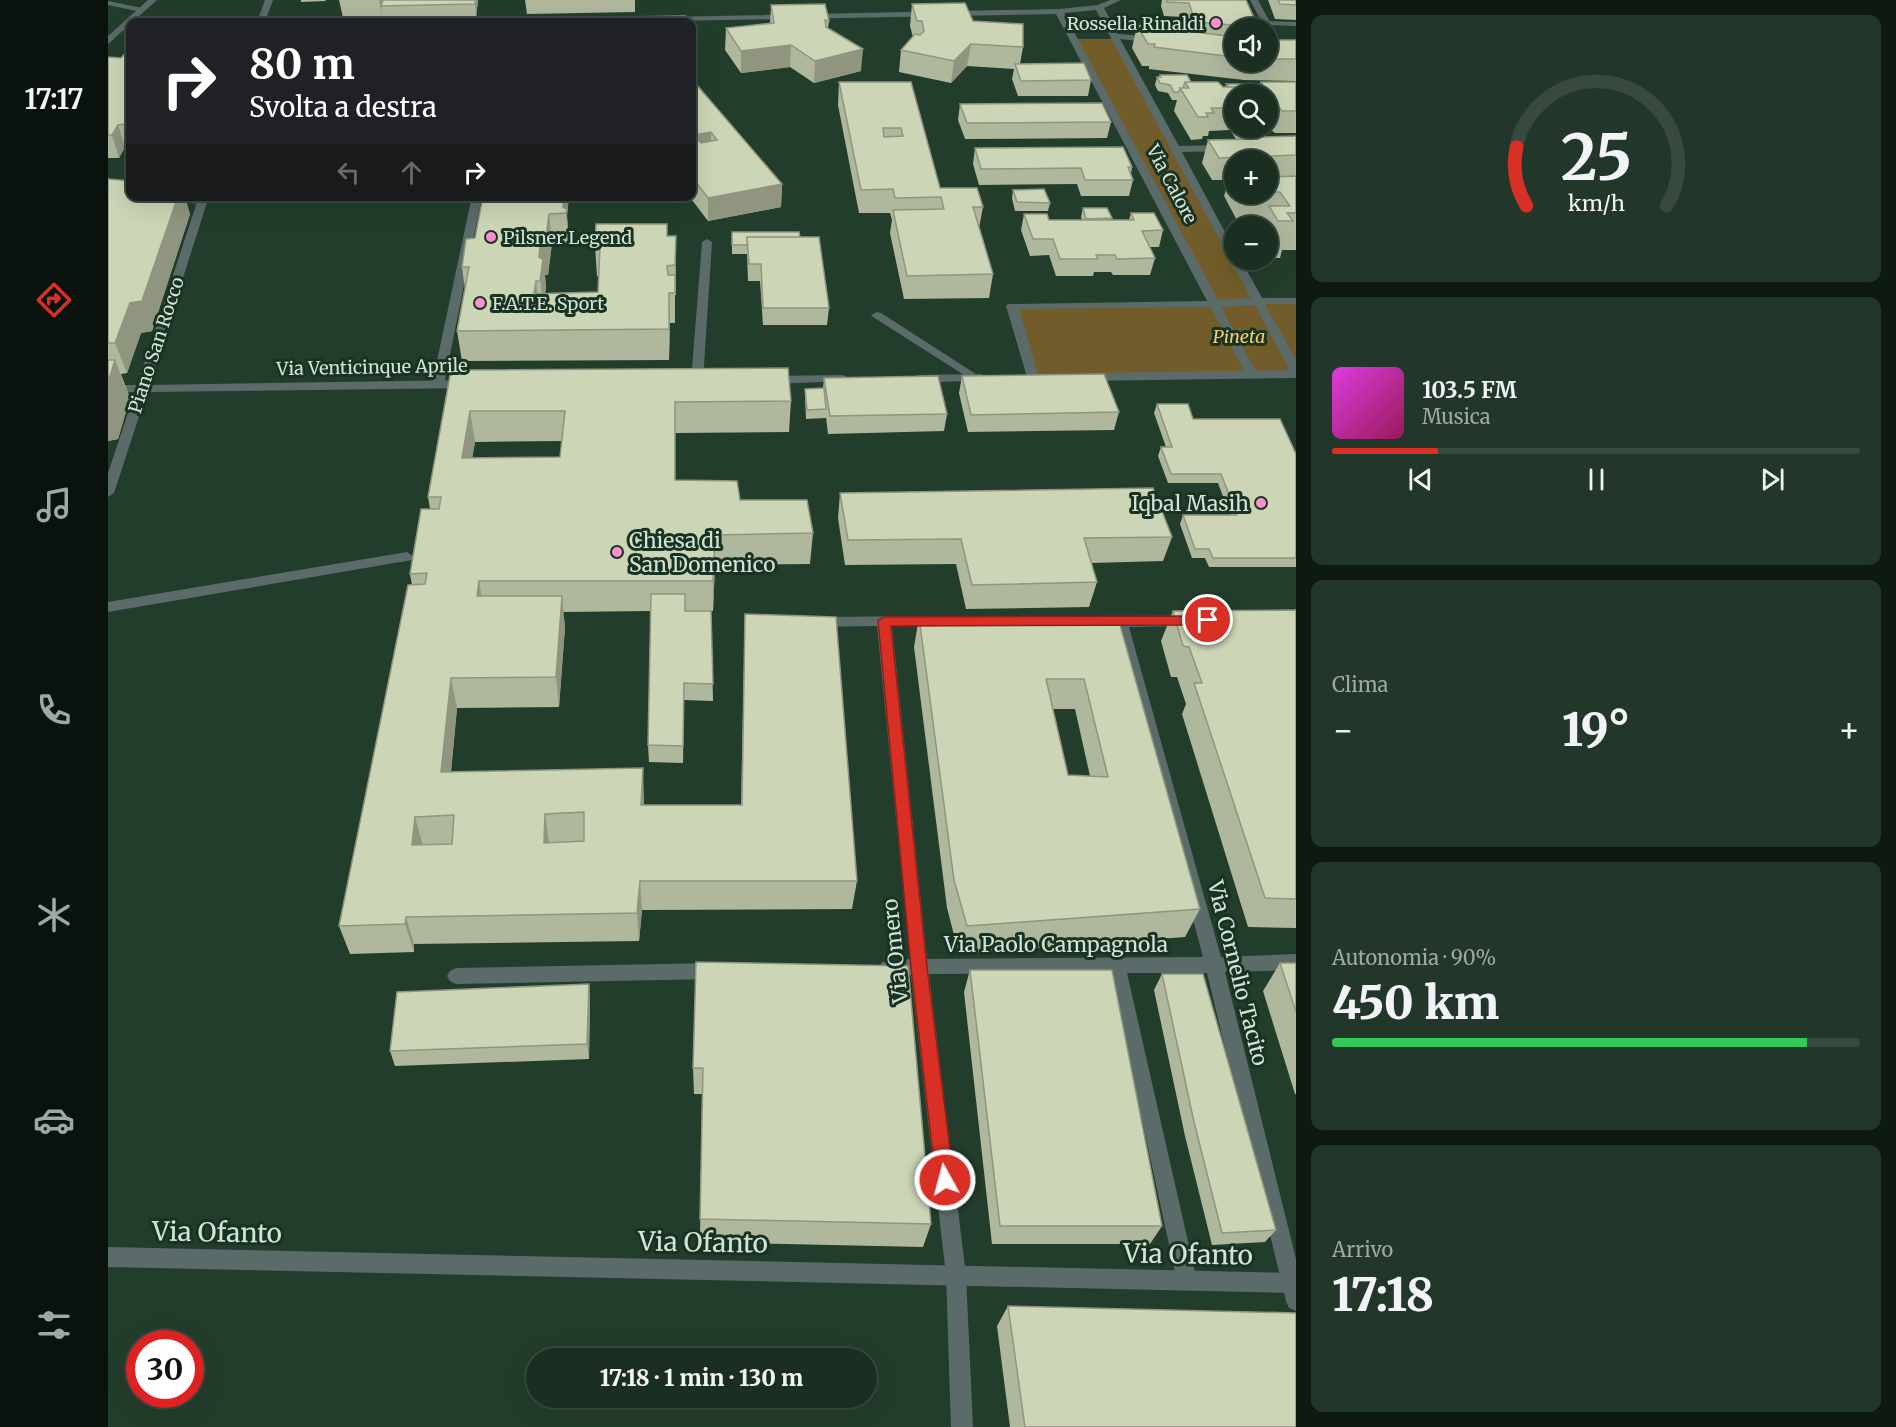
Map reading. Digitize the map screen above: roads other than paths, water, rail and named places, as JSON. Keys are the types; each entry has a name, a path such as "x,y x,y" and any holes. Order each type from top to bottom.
{"street":[{"path":"133,18 153,0"},
{"path":"262,18 269,0"},
{"path":"696,19 1059,11 1099,7 1117,0"},
{"path":"1254,0 1264,18"},
{"path":"108,3 142,10"},
{"name":"Via Calore","path":"1099,7 1224,238"},
{"name":"Via Calore","path":"1059,11 1252,375"},
{"path":"1278,23 1296,24"},
{"path":"108,41 126,25"},
{"path":"1115,36 1164,42"},
{"path":"1278,40 1286,52 1278,52"},
{"path":"1176,148 1241,148"},
{"name":"Piano San Rocco","path":"108,493 202,201"},
{"path":"438,384 476,201"},
{"path":"697,381 707,242"},
{"name":"Via Calore","path":"1241,270 1296,373"},
{"path":"1033,377 1012,306 1296,301"},
{"path":"877,315 976,378"},
{"path":"1068,377 1296,373"},
{"path":"906,379 999,378"},
{"path":"755,380 860,379"},
{"name":"Via Venticinque Aprile","path":"108,389 485,383"},
{"path":"108,607 408,557"},
{"path":"1097,622 1203,620"},
{"name":"Via Omero","path":"884,621 919,967 956,1275"},
{"path":"804,622 955,621"},
{"name":"Via Cornelio Tacito","path":"1121,622 1214,965 1294,1289"},
{"name":"Via Paolo Campagnola","path":"872,968 1214,965 1296,962"},
{"path":"1118,966 1188,1281"},
{"path":"456,976 732,970"},
{"name":"Via Ofanto","path":"108,1257 1188,1281 1294,1289"},
{"path":"956,1275 962,1427"}],"place":[{"name":"Rossella Rinaldi","path":"1216,23"},
{"name":"Pilsner Legend","path":"491,237"},
{"name":"F.A.T.E. Sport","path":"480,303"},
{"name":"Iqbal Masih","path":"1261,503"},
{"name":"Chiesa di San Domenico","path":"617,552"}],"park label":[{"name":"Pineta","path":"1239,336"}]}
